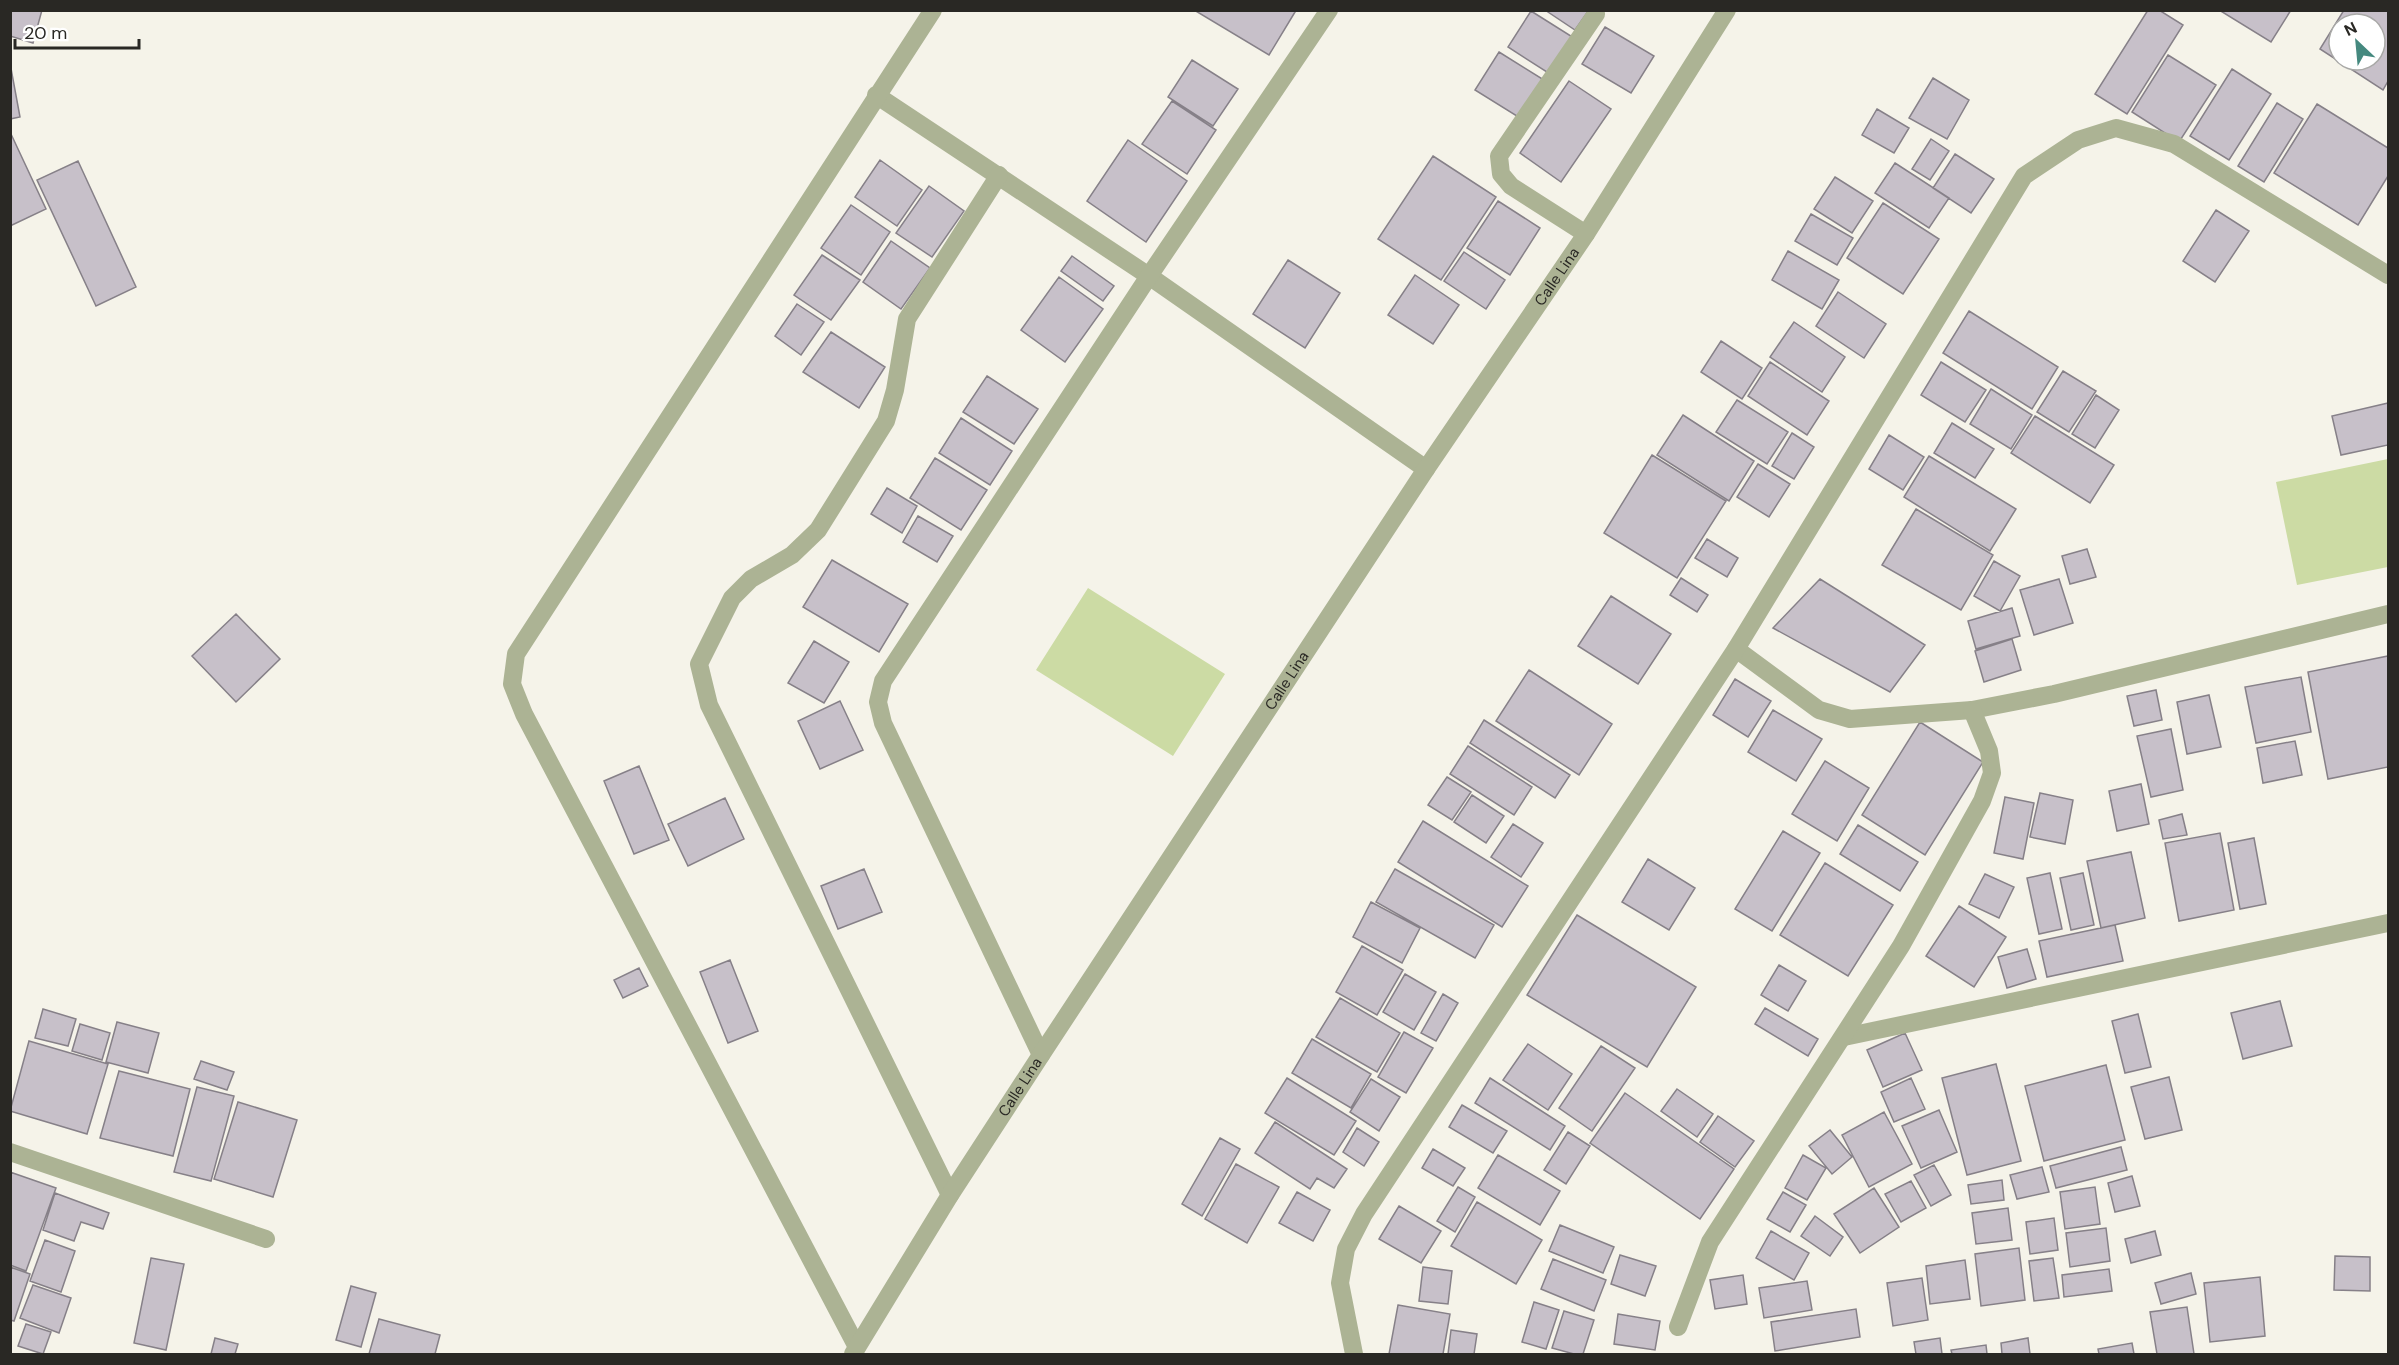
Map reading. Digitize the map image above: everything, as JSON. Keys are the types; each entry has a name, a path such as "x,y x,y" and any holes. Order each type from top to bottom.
{"street":[{"path":"855,1351 524,714 512,684 516,654 933,10"},
{"path":"1041,1056 883,723 878,702 884,681 1149,276 1329,10"},
{"name":"Calle Lina","path":"855,1351 950,1195 1426,469 1586,234 1727,10"},
{"path":"1586,234 1511,186 1501,174 1499,156 1596,14"},
{"path":"876,95 1149,276 1426,469"},
{"path":"1354,1354 1340,1283 1346,1249 1364,1214 1736,649 2024,176 2078,140 2116,128 2174,144 2388,275"},
{"path":"950,1195 709,705 699,664 732,598 751,579 792,555 818,530 886,421 895,390 908,319 999,175"},
{"path":"1736,649 1818,710 1850,719 1972,710 2054,694 2388,614"},
{"path":"1678,1327 1710,1242 1844,1037 1900,946 1982,801 1992,774 1989,751 1972,710"},
{"path":"1844,1037 2388,923"},
{"path":"10,1152 266,1239"}],"green space":[{"path":"2388,459 2388,567 2297,585 2276,482"},
{"path":"1088,588 1225,674 1173,756 1036,670"}],"building":[{"path":"10,10 42,10 33,43 10,36"},
{"path":"1194,10 1293,10 1295,12 1269,55"},
{"path":"1545,10 1589,10 1575,30"},
{"path":"2148,10 2159,10 2183,25 2127,114 2095,94"},
{"path":"2219,10 2291,10 2271,42"},
{"path":"2344,10 2388,10 2388,81 2383,90 2355,72 2387,72 2387,12 2343,12"},
{"path":"1531,11 1574,38 1550,74 1508,47"},
{"path":"1605,27 1654,56 1631,93 1582,64"},
{"path":"2327,38 2327,54 2320,49"},
{"path":"1499,52 1544,80 1520,118 1475,90"},
{"path":"2168,55 2216,85 2179,142 2132,112"},
{"path":"1192,60 1238,89 1213,126 1168,97"},
{"path":"10,63 20,117 10,119"},
{"path":"2232,69 2271,94 2229,160 2190,136"},
{"path":"1933,78 1969,100 1947,139 1909,118"},
{"path":"1569,81 1611,109 1561,182 1520,153"},
{"path":"1172,101 1216,130 1187,174 1142,144"},
{"path":"2277,103 2303,119 2264,182 2238,166"},
{"path":"2317,104 2388,148 2388,176 2358,225 2274,173"},
{"path":"1877,109 1909,128 1894,153 1862,135"},
{"path":"10,135 46,209 10,226"},
{"path":"1931,139 1949,151 1930,180 1912,169"},
{"path":"1128,140 1187,181 1146,242 1087,201"},
{"path":"1955,154 1994,179 1971,213 1933,188"},
{"path":"1433,156 1496,197 1441,280 1378,239"},
{"path":"880,160 922,190 897,226 855,197"},
{"path":"78,161 136,287 96,306 37,180"},
{"path":"1895,163 1949,198 1929,228 1875,193"},
{"path":"1835,177 1873,201 1852,233 1814,209"},
{"path":"929,186 964,211 932,257 896,233"},
{"path":"1498,201 1540,228 1510,275 1467,248"},
{"path":"1883,203 1939,239 1903,294 1847,258"},
{"path":"851,205 890,232 861,275 821,248"},
{"path":"2216,210 2249,231 2215,282 2183,261"},
{"path":"1811,214 1853,238 1837,265 1795,241"},
{"path":"891,241 930,268 901,309 863,282"},
{"path":"1788,251 1839,280 1822,309 1772,280"},
{"path":"1464,252 1505,280 1486,309 1444,281"},
{"path":"822,255 860,280 831,320 794,295"},
{"path":"1072,256 1114,286 1103,301 1061,271"},
{"path":"1288,260 1340,293 1305,348 1253,314"},
{"path":"1415,275 1459,305 1433,344 1388,315"},
{"path":"1059,277 1103,309 1065,362 1021,330"},
{"path":"1838,292 1886,324 1864,358 1816,326"},
{"path":"797,304 824,322 801,355 775,336"},
{"path":"1969,311 2058,367 2032,409 1943,353"},
{"path":"1794,322 1845,357 1822,392 1770,357"},
{"path":"831,332 885,367 859,408 803,372"},
{"path":"1721,341 1762,368 1742,399 1701,372"},
{"path":"1770,362 1829,401 1807,435 1748,396"},
{"path":"1941,362 1986,390 1965,422 1921,395"},
{"path":"2063,371 2096,391 2069,432 2037,412"},
{"path":"987,376 1038,409 1014,444 963,412"},
{"path":"1991,389 2032,415 2011,449 1970,424"},
{"path":"2096,395 2119,410 2095,448 2072,434"},
{"path":"1737,400 1788,432 1767,464 1716,432"},
{"path":"2388,403 2388,445 2341,455 2332,416"},
{"path":"1683,415 1754,461 1729,501 1657,455"},
{"path":"2035,416 2114,465 2090,503 2011,453"},
{"path":"961,418 1012,451 990,485 939,453"},
{"path":"1952,423 1994,449 1975,478 1934,453"},
{"path":"1792,433 1814,447 1794,479 1772,466"},
{"path":"1889,435 1924,457 1903,490 1869,469"},
{"path":"1652,455 1726,501 1677,578 1604,533"},
{"path":"1929,456 2016,509 1990,551 1904,497"},
{"path":"935,458 987,490 961,530 910,498"},
{"path":"1758,464 1790,484 1769,517 1737,497"},
{"path":"887,488 917,506 902,533 871,514"},
{"path":"1916,509 1993,555 1961,610 1882,565"},
{"path":"918,516 953,536 937,562 903,542"},
{"path":"1707,539 1738,558 1727,577 1695,558"},
{"path":"2087,549 2096,577 2070,584 2062,556"},
{"path":"832,560 908,604 879,652 803,607"},
{"path":"1994,561 2020,576 2000,611 1974,596"},
{"path":"1681,578 1708,595 1697,612 1670,595"},
{"path":"1820,579 1925,645 1890,692 1773,628"},
{"path":"2059,579 2073,623 2034,635 2020,590"},
{"path":"1611,596 1671,634 1638,684 1578,646"},
{"path":"2012,608 2020,636 1976,649 1968,621"},
{"path":"236,614 280,659 236,702 192,656"},
{"path":"2012,639 2021,670 1984,682 1975,651"},
{"path":"814,641 849,662 824,703 788,683"},
{"path":"2388,656 2388,767 2328,779 2308,672"},
{"path":"1529,670 1612,724 1579,775 1496,721"},
{"path":"2301,677 2311,732 2256,743 2245,687"},
{"path":"1735,679 1771,701 1748,737 1713,715"},
{"path":"2156,690 2162,720 2134,726 2127,696"},
{"path":"2209,695 2221,747 2187,754 2177,702"},
{"path":"840,701 863,750 820,769 798,721"},
{"path":"1773,710 1822,739 1796,781 1748,752"},
{"path":"1484,720 1570,775 1555,798 1470,743"},
{"path":"1920,722 1983,762 1925,855 1862,815"},
{"path":"2171,729 2183,790 2151,797 2137,736"},
{"path":"2295,741 2302,775 2263,783 2257,748"},
{"path":"1468,746 1532,787 1514,815 1450,774"},
{"path":"1825,761 1869,788 1837,841 1792,814"},
{"path":"639,766 669,840 634,854 604,781"},
{"path":"1447,777 1471,792 1452,820 1428,805"},
{"path":"2141,784 2149,824 2117,831 2109,791"},
{"path":"2040,793 2073,800 2065,844 2030,837"},
{"path":"1472,795 1504,816 1486,843 1454,822"},
{"path":"2005,797 2034,803 2023,859 1994,853"},
{"path":"725,798 744,839 688,866 668,824"},
{"path":"2182,814 2187,835 2163,839 2159,820"},
{"path":"1423,821 1528,886 1502,927 1398,862"},
{"path":"1513,824 1543,843 1521,877 1491,857"},
{"path":"1858,825 1918,862 1900,891 1840,854"},
{"path":"1783,831 1820,853 1772,931 1735,909"},
{"path":"2220,833 2234,910 2179,921 2165,843"},
{"path":"2254,838 2266,904 2240,909 2228,843"},
{"path":"2131,852 2145,918 2101,928 2087,861"},
{"path":"1648,859 1695,888 1669,930 1622,902"},
{"path":"1825,863 1893,905 1848,976 1780,935"},
{"path":"864,869 882,912 838,929 821,886"},
{"path":"1395,869 1494,925 1475,958 1376,902"},
{"path":"2050,873 2062,929 2039,934 2027,878"},
{"path":"2083,873 2094,925 2071,930 2060,878"},
{"path":"1985,874 2014,887 1999,918 1969,904"},
{"path":"1371,902 1420,928 1402,963 1353,937"},
{"path":"1959,906 2006,937 1974,987 1926,956"},
{"path":"1577,915 1696,987 1647,1067 1527,995"},
{"path":"2115,925 2123,961 2047,977 2039,941"},
{"path":"1362,946 1403,970 1377,1015 1336,992"},
{"path":"2027,949 2036,979 2007,988 1998,957"},
{"path":"730,960 758,1031 728,1043 700,972"},
{"path":"1779,965 1806,981 1788,1011 1761,995"},
{"path":"639,968 648,986 623,998 614,980"},
{"path":"1405,974 1436,992 1414,1030 1383,1012"},
{"path":"1443,994 1458,1003 1436,1041 1421,1033"},
{"path":"1340,998 1400,1033 1377,1072 1316,1037"},
{"path":"2280,1001 2292,1046 2243,1059 2231,1013"},
{"path":"1765,1008 1818,1039 1808,1056 1755,1024"},
{"path":"43,1009 76,1019 68,1046 35,1038"},
{"path":"2138,1014 2151,1067 2125,1073 2112,1021"},
{"path":"117,1022 159,1033 148,1073 106,1062"},
{"path":"80,1024 110,1033 102,1060 72,1051"},
{"path":"1404,1032 1433,1048 1406,1093 1378,1077"},
{"path":"1905,1033 1922,1070 1883,1087 1867,1050"},
{"path":"1312,1039 1371,1074 1351,1108 1292,1073"},
{"path":"29,1041 108,1064 87,1134 10,1111"},
{"path":"1528,1044 1572,1074 1548,1110 1503,1080"},
{"path":"1601,1046 1635,1068 1592,1131 1559,1108"},
{"path":"201,1061 234,1072 227,1090 194,1079"},
{"path":"1996,1064 2021,1161 1967,1175 1942,1078"},
{"path":"2106,1065 2125,1140 2044,1161 2025,1086"},
{"path":"119,1071 190,1089 173,1156 100,1138"},
{"path":"2169,1077 2182,1130 2145,1139 2131,1087"},
{"path":"1287,1078 1356,1121 1334,1155 1265,1113"},
{"path":"1490,1078 1565,1126 1550,1150 1475,1103"},
{"path":"1911,1078 1925,1109 1894,1122 1881,1092"},
{"path":"1371,1079 1400,1097 1379,1131 1350,1112"},
{"path":"197,1087 234,1096 211,1181 174,1172"},
{"path":"1677,1089 1713,1114 1697,1137 1661,1111"},
{"path":"1625,1093 1734,1169 1700,1219 1590,1143"},
{"path":"238,1102 297,1120 273,1197 214,1179"},
{"path":"1462,1105 1507,1131 1493,1153 1449,1127"},
{"path":"1939,1110 1957,1152 1921,1168 1902,1126"},
{"path":"1884,1112 1912,1164 1869,1187 1842,1135"},
{"path":"1718,1116 1754,1141 1735,1167 1700,1142"},
{"path":"1275,1122 1347,1169 1334,1188 1317,1178 1310,1189 1255,1153"},
{"path":"1357,1128 1379,1142 1364,1166 1343,1152"},
{"path":"1830,1130 1852,1157 1832,1174 1809,1146"},
{"path":"1568,1132 1590,1146 1566,1184 1544,1170"},
{"path":"1220,1138 1240,1149 1202,1216 1182,1204"},
{"path":"2121,1147 2127,1170 2056,1188 2050,1166"},
{"path":"1433,1149 1465,1168 1453,1186 1422,1168"},
{"path":"1498,1155 1560,1191 1540,1225 1478,1188"},
{"path":"1803,1155 1826,1168 1807,1200 1785,1188"},
{"path":"1236,1164 1279,1187 1247,1243 1205,1219"},
{"path":"1934,1165 1951,1195 1931,1206 1914,1175"},
{"path":"2042,1167 2049,1192 2017,1199 2010,1175"},
{"path":"10,1172 56,1188 26,1271 10,1265"},
{"path":"2132,1176 2140,1206 2115,1212 2108,1183"},
{"path":"2002,1180 2004,1200 1971,1204 1968,1185"},
{"path":"1911,1181 1926,1208 1901,1222 1885,1194"},
{"path":"1458,1187 1475,1197 1455,1232 1437,1221"},
{"path":"2095,1187 2100,1224 2065,1229 2060,1192"},
{"path":"1874,1188 1899,1227 1860,1253 1834,1214"},
{"path":"1297,1192 1330,1210 1313,1241 1279,1223"},
{"path":"1783,1192 1806,1205 1790,1232 1767,1219"},
{"path":"55,1193 109,1213 103,1229 81,1222 74,1241 43,1230"},
{"path":"1477,1202 1542,1240 1516,1284 1451,1246"},
{"path":"1399,1206 1441,1231 1421,1263 1379,1239"},
{"path":"2008,1208 2012,1240 1976,1244 1972,1213"},
{"path":"1815,1216 1843,1237 1830,1256 1801,1236"},
{"path":"2054,1218 2058,1250 2030,1254 2026,1222"},
{"path":"1560,1225 1614,1247 1603,1273 1549,1251"},
{"path":"2106,1228 2110,1261 2070,1267 2066,1233"},
{"path":"1771,1231 1809,1253 1794,1280 1756,1258"},
{"path":"2155,1231 2161,1255 2131,1263 2125,1239"},
{"path":"45,1240 75,1251 61,1292 30,1281"},
{"path":"2019,1248 2025,1300 1981,1306 1975,1254"},
{"path":"1620,1255 1656,1266 1645,1296 1611,1284"},
{"path":"2335,1256 2370,1257 2370,1291 2334,1290"},
{"path":"151,1258 184,1264 166,1350 134,1343"},
{"path":"2053,1258 2059,1298 2034,1301 2029,1261"},
{"path":"1553,1259 1606,1280 1594,1311 1541,1289"},
{"path":"1965,1260 1970,1299 1930,1304 1926,1266"},
{"path":"10,1267 30,1274 14,1321 10,1320"},
{"path":"1423,1267 1452,1271 1448,1304 1419,1301"},
{"path":"2109,1269 2112,1291 2064,1297 2062,1275"},
{"path":"2191,1273 2196,1294 2161,1304 2155,1283"},
{"path":"1743,1275 1747,1304 1715,1309 1710,1280"},
{"path":"2260,1277 2265,1336 2210,1342 2204,1283"},
{"path":"1922,1278 1928,1320 1893,1326 1887,1283"},
{"path":"1807,1281 1812,1310 1764,1318 1759,1288"},
{"path":"33,1285 71,1298 59,1333 20,1318"},
{"path":"351,1286 376,1293 361,1347 336,1340"},
{"path":"1534,1302 1559,1310 1546,1349 1522,1342"},
{"path":"1398,1305 1450,1314 1443,1354 1389,1354"},
{"path":"2187,1307 2194,1354 2157,1354 2150,1312"},
{"path":"1856,1309 1860,1337 1775,1351 1771,1322"},
{"path":"1564,1311 1594,1320 1583,1354 1552,1348"},
{"path":"1618,1314 1660,1321 1655,1350 1614,1344"},
{"path":"379,1319 440,1335 435,1354 369,1354"},
{"path":"26,1324 51,1332 43,1354 18,1346"},
{"path":"1451,1330 1477,1334 1474,1354 1448,1354"},
{"path":"215,1338 238,1344 235,1354 211,1354"},
{"path":"1940,1338 1942,1354 1916,1354 1914,1342"},
{"path":"2028,1338 2030,1354 2002,1354 2001,1343"},
{"path":"2132,1343 2134,1354 2099,1354 2098,1349"},
{"path":"1986,1345 1987,1354 1952,1354 1951,1350"}]}
